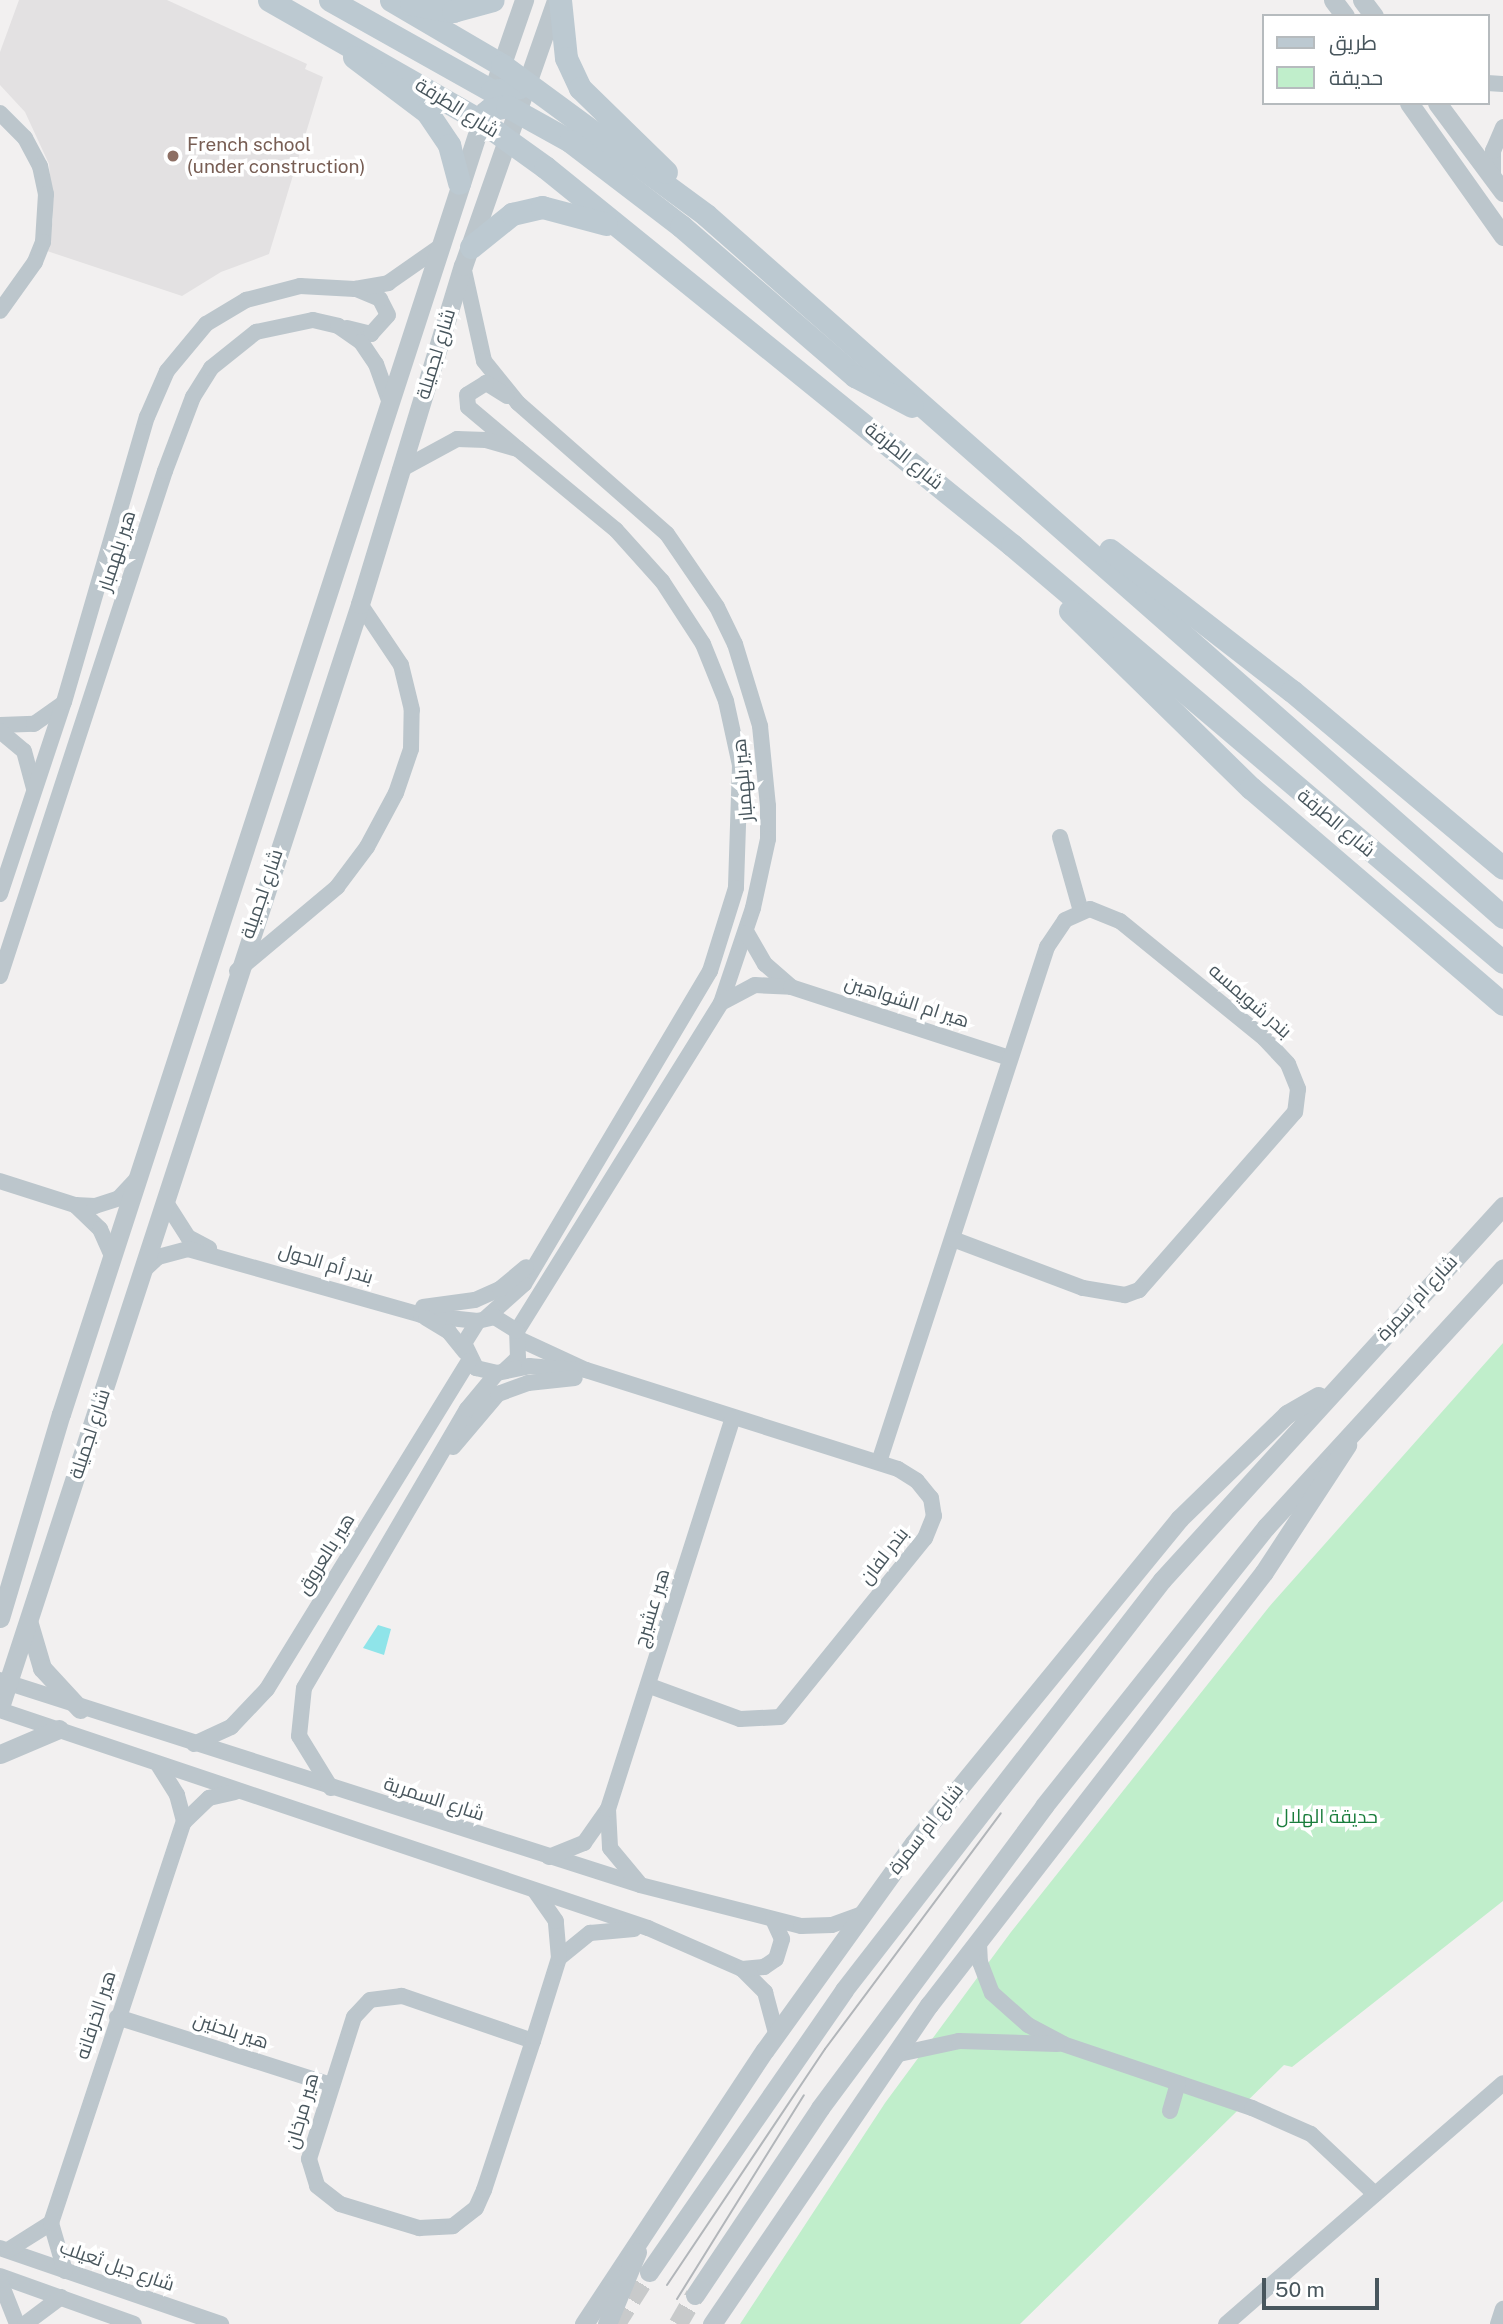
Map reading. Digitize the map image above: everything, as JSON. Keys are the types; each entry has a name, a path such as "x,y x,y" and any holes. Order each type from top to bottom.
{"main road":[{"name":"شارع الطرفة","path":"269,0 481,121 651,250 1012,545 1503,962"},
{"path":"330,0 492,91 507,92 526,82"},
{"name":"شارع الطرفة","path":"392,0 502,65 706,215 934,416 1043,506 1503,917"},
{"path":"392,0 453,12 493,0"},
{"path":"558,0 566,58 580,88 706,215"},
{"path":"343,40 357,63 427,112 449,145 459,183"},
{"path":"481,121 498,105 516,109 624,181 855,376 934,416"},
{"path":"467,256 512,214 542,206 579,213 651,250"},
{"path":"1043,506 1158,585 1503,868"},
{"path":"1012,545 1080,624 1251,788 1503,1004"},
{"path":"1478,982 1503,1018"}],"street":[{"name":"شارع لجميلة","path":"2,1610 459,183 524,0"},
{"name":"شارع لجميلة","path":"0,1709 4,1681 29,1624 143,1271 235,972 360,604 505,138 558,0"},
{"path":"1410,105 1503,236"},
{"path":"1438,105 1498,185"},
{"path":"0,113 25,138 40,166 46,194 43,242 35,262 0,311"},
{"path":"1498,185 1493,151 1503,127"},
{"name":"هير بلهمبار","path":"0,894 64,702 147,417 167,372 206,324 246,300 300,286 355,289 406,275 441,246"},
{"name":"هير بلهمبار","path":"467,256 484,361 518,403 667,534 718,607 735,644 760,726 768,806 768,839 747,933 721,1003 519,1336"},
{"name":"هير بلهمبار","path":"0,976 193,397 211,368 256,332 313,320 371,334 386,324 380,299 355,289"},
{"path":"338,326 371,355 390,403"},
{"path":"518,403 486,383 467,395 476,416 508,435 518,449"},
{"name":"هير بلهمبار","path":"400,470 457,439 474,437 518,449 616,530 684,611 726,701 742,805 736,888 710,971 516,1296 482,1320"},
{"path":"235,972 337,887 367,847 396,793 411,749 412,709 401,665 360,604"},
{"path":"0,725 34,724 64,702"},
{"path":"0,731 24,751 35,790"},
{"path":"879,1462 955,1240 1047,947 1065,920 1081,911 1060,837"},
{"name":"بندر شويمسه","path":"955,1240 1083,1288 1133,1293 1295,1112 1298,1088 1275,1048 1120,921 1105,911 1081,911"},
{"name":"هير ام الشواهين","path":"747,933 765,964 791,987"},
{"name":"هير ام الشواهين","path":"721,1003 755,985 791,987 1010,1058"},
{"path":"75,1205 119,1198 144,1170"},
{"path":"1,1180 75,1205 100,1229 113,1258"},
{"name":"بندر أم الحول","path":"165,1201 188,1237 220,1254 421,1315 482,1320"},
{"name":"شارع ام سمرة","path":"649,2272 844,1990 1021,1756 1162,1580 1331,1389 1503,1206"},
{"name":"هير بلهمبار","path":"381,1303 458,1305 489,1295 514,1280 558,1227"},
{"name":"بندر أم الحول","path":"143,1271 174,1250 220,1254"},
{"path":"695,2295 820,2108 1044,1806 1266,1527 1360,1419 1503,1268"},
{"name":"بندر أم الحول","path":"421,1315 449,1332 467,1356"},
{"path":"331,1788 303,1748 298,1721 301,1697 439,1456 501,1372 518,1358 519,1336 504,1320 482,1320 467,1335 467,1356 501,1372"},
{"name":"بندر لفان","path":"519,1336 586,1370 879,1462 918,1481 931,1498 934,1516 925,1538 788,1711 775,1720 755,1721 650,1686"},
{"name":"هير بالعروق","path":"194,1744 231,1727 267,1689 467,1356"},
{"name":"بندر لفان","path":"501,1372 529,1366 586,1370"},
{"path":"439,1456 498,1394 512,1388 543,1380 619,1380"},
{"name":"شارع ام سمرة","path":"584,2324 646,2225 860,1915 1179,1519 1287,1414 1331,1389"},
{"name":"هير عشيرج","path":"549,1857 584,1843 608,1809 650,1686 733,1418"},
{"path":"712,2324 899,2054 929,2005 979,1944 1276,1556 1360,1419"},
{"path":"29,1624 42,1668 80,1709"},
{"name":"شارع السمرية","path":"4,1681 80,1709 640,1885 773,1920 813,1927 860,1915"},
{"path":"0,1709 159,1766 648,1928 742,1969 765,1992 776,2033"},
{"path":"0,1754 59,1729"},
{"path":"159,1766 177,1795 184,1822"},
{"name":"هير الخرقانه","path":"51,2223 117,2017 184,1822 209,1798 237,1792"},
{"name":"هير عشيرج","path":"608,1809 610,1848 640,1885"},
{"name":"هير مرخان","path":"533,2041 386,1995 370,2000 354,2017 309,2159 317,2186 340,2204 439,2230 476,2208 533,2041 559,1958 556,1921 535,1891"},
{"path":"742,1969 764,1968 776,1959 782,1939 773,1920"},
{"path":"559,1958 590,1933 648,1928"},
{"path":"979,1944 979,1962 992,1993 1028,2025 1063,2044 1178,2083 1311,2134 1375,2194"},
{"name":"هير بلحنين","path":"117,2017 331,2085"},
{"path":"899,2054 959,2041 1063,2044"},
{"path":"1170,2111 1178,2083"},
{"path":"1226,2324 1503,2083"},
{"path":"4,2249 51,2223 65,2271"},
{"path":"607,2324 646,2225"},
{"name":"شارع جبل ثعيلب","path":"4,2249 221,2324"},
{"path":"0,2279 61,2297 134,2324"},
{"path":"0,2279 17,2324"},
{"path":"25,2324 61,2297"},
{"path":"1498,2324 1503,2309"}],"shaded area":[{"name":"French school (under construction)","path":"19,0 167,0 307,64 305,69 323,77 269,254 221,272 182,296 47,251 53,219 49,164 25,112 0,85 0,52"}],"green space":[{"name":"حديقة الهلال","path":"1503,1343 1503,1901 1292,2067 1284,2065 1020,2324 740,2324 885,2103 1011,1932 1269,1607"}],"water":[{"path":"378,1625 391,1629 384,1655 363,1648"}],"tunnel":[{"path":"616,2324 649,2272"},
{"path":"678,2324 695,2295"}],"tram line":[{"path":"667,2285 825,2049 1001,1813"},
{"path":"677,2299 804,2095"}],"place":[{"name":"French school (under construction)","path":"173,156"}]}
